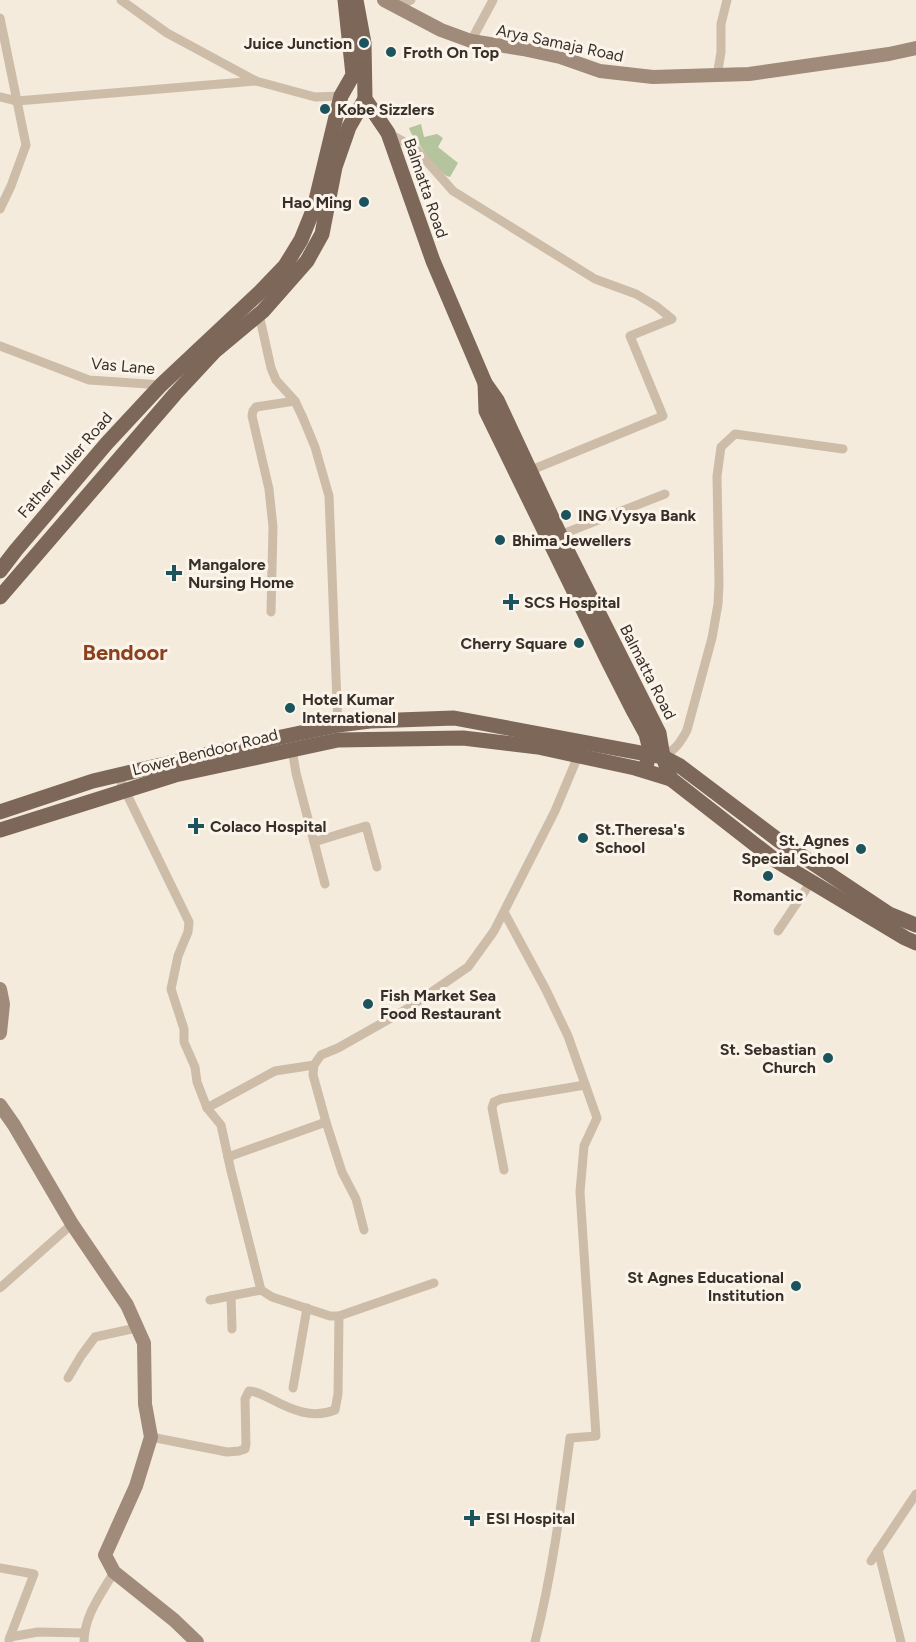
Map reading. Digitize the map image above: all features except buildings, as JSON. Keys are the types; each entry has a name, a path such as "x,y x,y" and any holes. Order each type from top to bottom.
{"main road":[{"name":"Father Muller Road","path":"0,571 67,489 161,385 260,292 285,266 301,240 314,208 341,99 353,75 345,0"},
{"path":"0,597 175,394 215,351 259,314 307,261 322,234 335,167 349,127 365,99 364,43 357,0"},
{"path":"341,99 365,99"},
{"name":"Balmatta Road","path":"365,99 388,134 432,261 485,383 496,400 560,535 659,733 655,755 647,772"},
{"name":"Balmatta Road","path":"485,383 486,411 646,734 648,746 671,779"},
{"path":"0,813 93,781 338,732 370,721 454,718 655,755 680,766 778,840 889,914 916,925"},
{"name":"Lower Bendoor Road","path":"0,830 175,775 292,749 338,732 463,738 538,747 671,779"},
{"path":"671,779 775,860 916,943"}],"street":[{"path":"121,0 167,33 256,81 315,97 341,99"},
{"name":"Arya Samaja Road","path":"384,0 441,30 471,41 561,57 600,71 653,77 749,74 916,48"},
{"path":"397,7 411,0"},
{"path":"471,41 493,0"},
{"path":"717,76 721,24 727,0"},
{"path":"0,18 26,145 11,186 0,207"},
{"path":"0,97 17,101 256,81"},
{"path":"388,134 415,148 453,191 595,279 636,294 672,319 630,336 663,416 529,471"},
{"path":"259,314 271,368 276,380 295,401 309,430 329,496 338,732"},
{"name":"Vas Lane","path":"0,346 89,380 161,385 175,394"},
{"path":"271,612 273,527 269,489 252,416 256,407 295,401"},
{"path":"655,755 672,751 681,743 687,730 712,638 719,584 717,476 721,447 735,434 843,449"},
{"path":"560,535 665,494"},
{"path":"292,749 296,773 325,884"},
{"path":"364,1230 356,1199 342,1172 326,1122 313,1075 314,1065 321,1055 338,1048 407,1009 468,967 494,931 504,912 555,811 578,756"},
{"path":"118,776 189,922 188,932 178,956 171,989 184,1029 184,1042 195,1067 197,1082 207,1108 221,1125 261,1290 272,1297 330,1316 339,1316 434,1283"},
{"path":"314,842 366,826 376,867"},
{"path":"778,931 811,882"},
{"path":"504,912 568,1036 597,1118 584,1146 580,1192 596,1436 570,1438 560,1511 543,1610 535,1642"},
{"path":"0,989 3,1004 0,1033"},
{"path":"207,1108 275,1071 314,1065"},
{"path":"504,1170 492,1108 494,1102 585,1085"},
{"path":"0,1105 72,1224 127,1305 144,1343 145,1404 152,1437 136,1486 105,1555 114,1572 174,1620 197,1642"},
{"path":"228,1157 326,1122"},
{"path":"0,1288 72,1224"},
{"path":"210,1300 261,1290"},
{"path":"231,1296 232,1329"},
{"path":"293,1388 307,1308"},
{"path":"152,1437 227,1452 245,1449 245,1399 249,1391 258,1392 296,1411 310,1414 335,1410 338,1394 339,1316"},
{"path":"68,1378 95,1337 136,1328"},
{"path":"871,1561 916,1494"},
{"path":"878,1550 901,1642"},
{"path":"0,1568 34,1574 9,1640"},
{"path":"9,1640 38,1632 57,1637 84,1638 91,1610 114,1572"}],"green space":[{"path":"421,124 424,137 437,134 443,138 438,147 458,163 450,177 434,165 411,133 409,128"}],"place":[{"name":"Juice Junction","path":"364,43"},
{"name":"Froth On Top","path":"391,52"},
{"name":"Kobe Sizzlers","path":"325,109"},
{"name":"Hao Ming","path":"364,202"},
{"name":"ING Vysya Bank","path":"566,515"},
{"name":"Bhima Jewellers","path":"500,540"},
{"name":"Mangalore Nursing Home","path":"174,573"},
{"name":"SCS Hospital","path":"511,602"},
{"name":"Cherry Square","path":"579,643"},
{"name":"Hotel Kumar International","path":"290,708"},
{"name":"Colaco Hospital","path":"196,826"},
{"name":"St.Theresa's School","path":"583,838"},
{"name":"St. Agnes Special School","path":"861,849"},
{"name":"Romantic","path":"768,876"},
{"name":"Fish Market Sea Food Restaurant","path":"368,1004"},
{"name":"St. Sebastian Church","path":"828,1058"},
{"name":"St Agnes Educational Institution","path":"796,1286"},
{"name":"ESI Hospital","path":"472,1518"}],"district":[{"name":"Bendoor","path":"125,652"}]}
